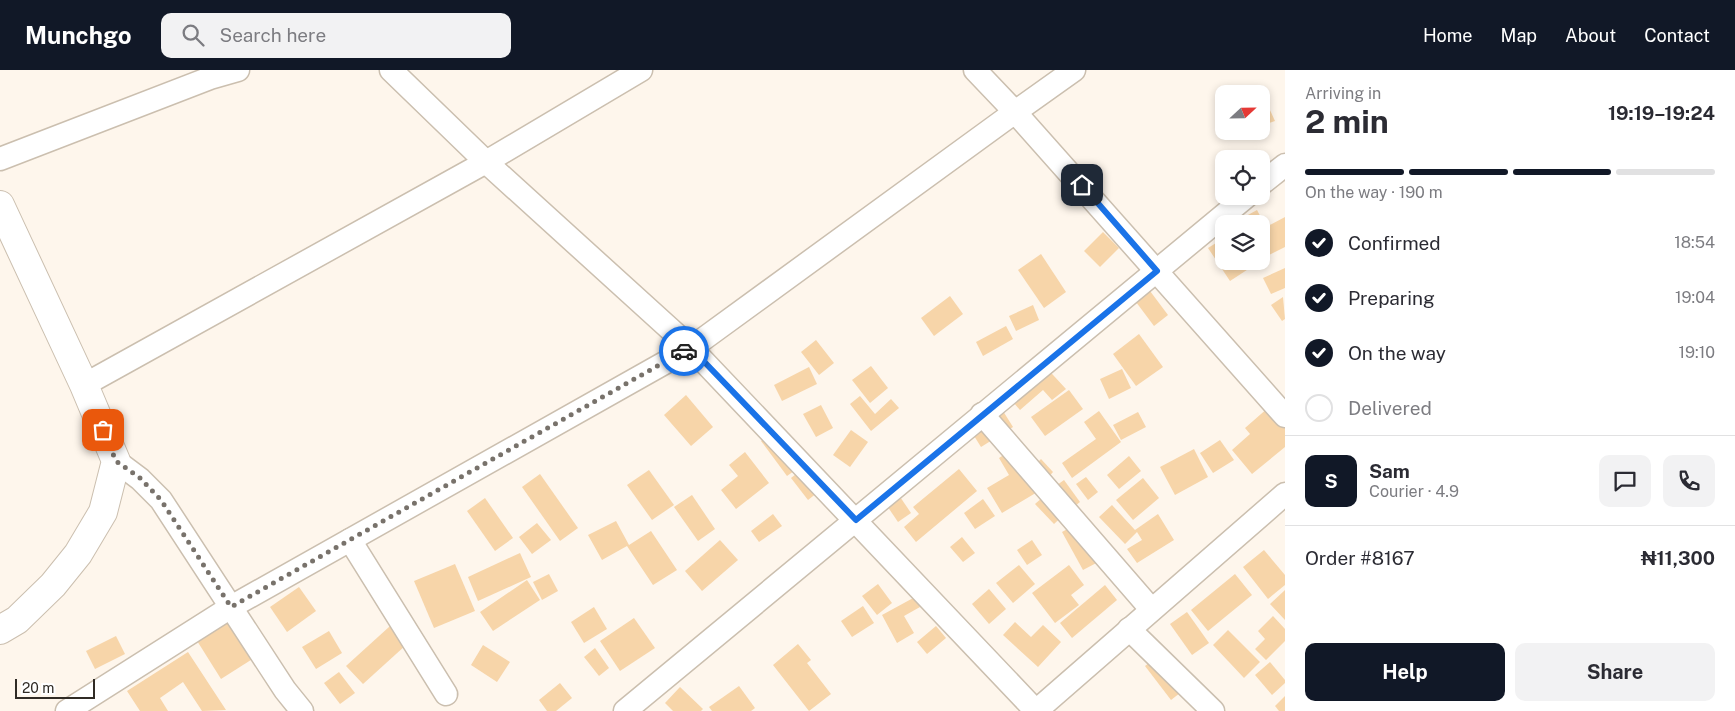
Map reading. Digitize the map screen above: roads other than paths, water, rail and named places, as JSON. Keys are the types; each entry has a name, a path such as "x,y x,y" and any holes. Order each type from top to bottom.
{"street":[{"path":"0,159 208,74 238,70"},
{"path":"391,70 486,162 691,348 1036,711 1285,494"},
{"path":"84,385 486,162 641,70"},
{"path":"975,70 1015,112 1285,416"},
{"path":"67,711 231,607 691,348 1074,70"},
{"path":"1270,177 1285,165"},
{"path":"0,205 84,385 116,461 140,478 161,500 285,690 302,711"},
{"path":"625,711 1236,205"},
{"path":"982,414 1151,610"},
{"path":"0,630 17,620 53,585 78,554 103,512 116,461"},
{"path":"350,540 446,694"},
{"path":"1129,629 1212,711"}]}
